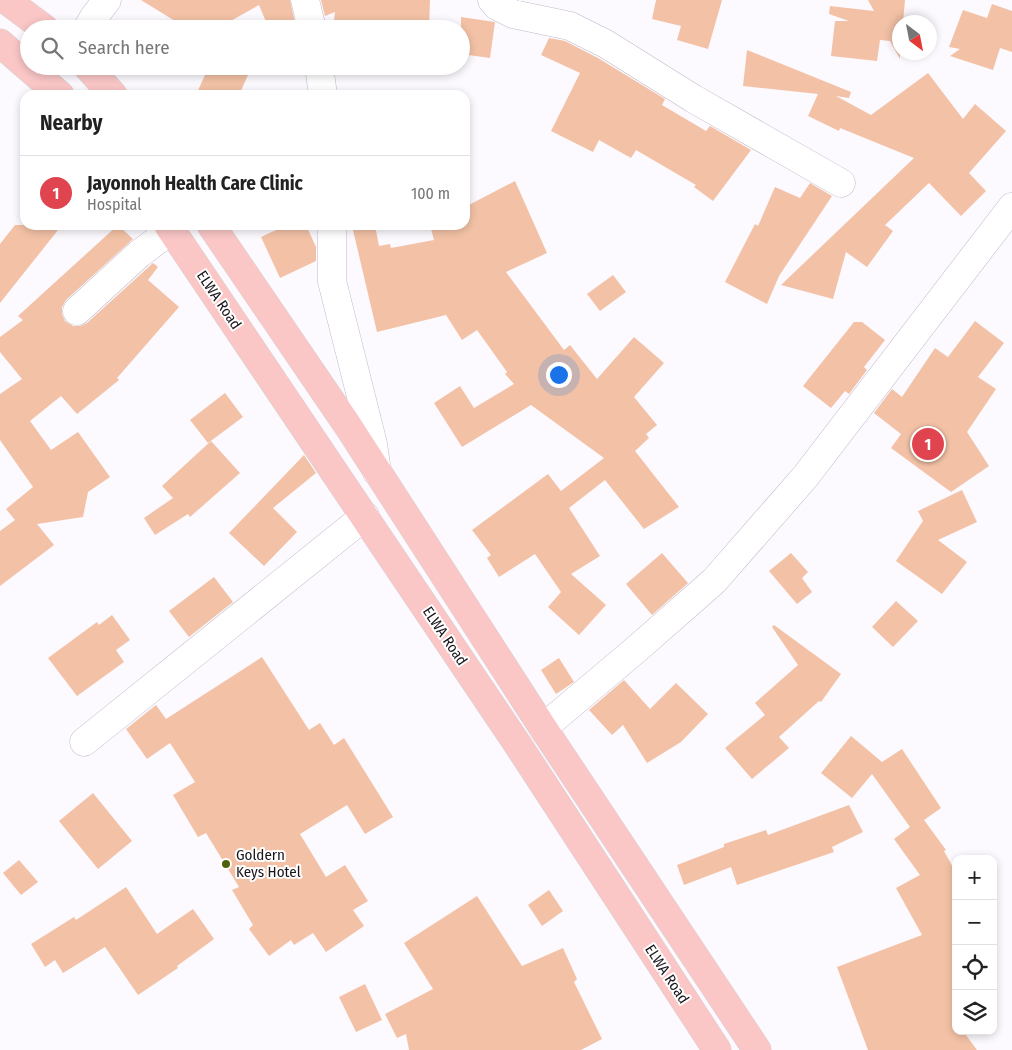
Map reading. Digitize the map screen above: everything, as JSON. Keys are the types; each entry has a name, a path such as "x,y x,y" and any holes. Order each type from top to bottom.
{"main road":[{"path":"6,0 33,20"},
{"path":"0,43 20,60"},
{"path":"37,75 54,90"},
{"path":"95,75 109,90"},
{"name":"ELWA Road","path":"172,230 518,745 717,1050"},
{"path":"214,230 348,426 543,728 757,1050"}],"street":[{"path":"94,20 107,0"},
{"path":"305,0 310,20"},
{"path":"492,0 497,6 513,14 570,26 606,44 694,98 841,182"},
{"path":"320,75 322,90"},
{"path":"543,728 714,581 805,477 1012,207"},
{"path":"76,311 167,230"},
{"path":"332,230 332,281 373,444 377,472"},
{"path":"84,742 365,516"}],"building":[{"path":"141,0 290,0 294,20 265,20 259,5 232,20 173,20"},
{"path":"321,0 430,0 429,20 334,20 335,12 325,16"},
{"path":"656,0 722,0 708,49 677,40 681,26 652,19"},
{"path":"868,0 905,0 904,15 892,15 892,45 890,41 880,40 877,61 831,56 835,21 849,21 829,14 830,6 874,11"},
{"path":"992,4 1012,11 1012,52 1000,48 993,70 950,56 960,49 949,47 963,10 987,18"},
{"path":"461,17 495,22 490,58 470,55 470,20 461,20"},
{"path":"549,38 565,41 598,58 665,99 662,105 706,131 710,126 751,150 713,201 694,187 696,185 636,150 631,158 599,140 593,152 551,131 580,73 541,55"},
{"path":"747,50 851,92 849,98 836,96 871,115 928,73 963,119 975,104 1006,131 969,173 986,191 961,216 929,183 885,225 893,231 867,267 846,252 833,299 781,285 914,158 840,128 839,131 808,116 818,94 743,86"},
{"path":"205,75 248,75 241,90 198,90"},
{"path":"515,181 547,253 506,272 564,350 570,345 597,379 634,337 664,363 634,397 657,425 646,434 649,438 635,451 679,507 644,529 605,480 569,508 600,556 571,574 606,605 579,635 548,607 561,592 535,554 499,577 487,558 491,555 472,530 548,474 561,491 604,458 531,405 462,447 434,403 460,386 474,408 514,384 505,374 507,372 477,330 462,340 446,315 377,332 353,230 376,230 379,246 390,244 391,248 434,240 431,230 470,230 470,204"},
{"path":"810,183 832,196 779,276 767,304 725,282 755,224 758,226 775,187 800,198"},
{"path":"15,225 20,225 20,230 58,230 0,303 0,244"},
{"path":"113,230 123,230 133,239 66,300 62,307 65,321 73,326 87,323 153,263 158,267 148,280 179,307 117,378 119,380 77,414 61,396 30,421 51,450 78,432 110,477 88,492 83,517 37,524 54,545 0,586 0,531 15,520 6,509 33,487 0,440 0,394 22,379 0,352 0,337 23,320 18,316"},
{"path":"276,230 308,230 316,247 316,261 280,278 261,237"},
{"path":"613,275 626,292 600,311 587,294"},
{"path":"975,321 1004,343 978,377 996,389 967,432 989,466 951,492 891,448 901,434 874,413 892,389 902,397 935,348 948,357"},
{"path":"854,322 862,322 885,340 864,367 867,370 849,394 845,391 831,408 803,386"},
{"path":"225,393 243,417 208,443 190,420"},
{"path":"211,441 240,473 190,517 188,514 155,535 144,518 173,498 162,486"},
{"path":"304,455 316,473 273,508 297,532 264,566 229,533"},
{"path":"962,490 977,522 938,540 967,562 942,594 896,561 923,521 918,511"},
{"path":"662,553 688,583 652,615 626,584"},
{"path":"791,553 808,572 802,578 812,592 797,604 769,571"},
{"path":"214,577 233,602 189,637 169,611"},
{"path":"896,601 918,621 893,647 872,627"},
{"path":"112,615 130,640 116,650 124,662 77,696 48,658 97,622 99,625"},
{"path":"774,625 841,674 821,702 819,701 779,737 789,748 752,779 725,748 765,715 755,703 798,665 772,627"},
{"path":"262,657 309,730 320,723 334,745 344,738 393,817 365,834 347,805 300,834 326,877 345,865 368,901 353,910 364,926 326,952 313,933 294,945 291,940 269,956 249,929 253,925 232,890 239,887 206,833 198,837 173,795 195,782 170,743 147,759 126,729 156,705 166,719"},
{"path":"559,658 574,682 556,694 541,670"},
{"path":"624,680 650,709 676,683 708,714 681,742 647,763 623,725 612,735 589,710"},
{"path":"851,736 882,762 902,749 941,808 924,820 946,850 944,851 952,866 952,1035 966,1035 977,1050 868,1050 837,967 922,935 896,888 920,875 894,839 910,827 872,774 852,798 821,773"},
{"path":"93,793 132,841 98,869 59,821"},
{"path":"849,805 863,832 832,847 834,852 737,885 731,867 684,885 677,865 724,847 724,844 766,830 768,835"},
{"path":"19,860 38,882 21,895 3,873"},
{"path":"126,887 157,934 193,909 214,939 177,966 178,968 138,995 105,947 63,973 55,960 45,967 31,944 74,917 76,920"},
{"path":"549,890 563,911 542,926 528,905"},
{"path":"477,896 522,966 563,948 577,979 574,982 602,1039 581,1050 409,1050 406,1034 397,1038 385,1014 433,989 404,943"},
{"path":"365,984 382,1020 356,1032 339,997"}],"place":[{"name":"Jayonnoh Health Care Clinic","path":"928,444"},
{"name":"Goldern Keys Hotel","path":"226,864"}]}
